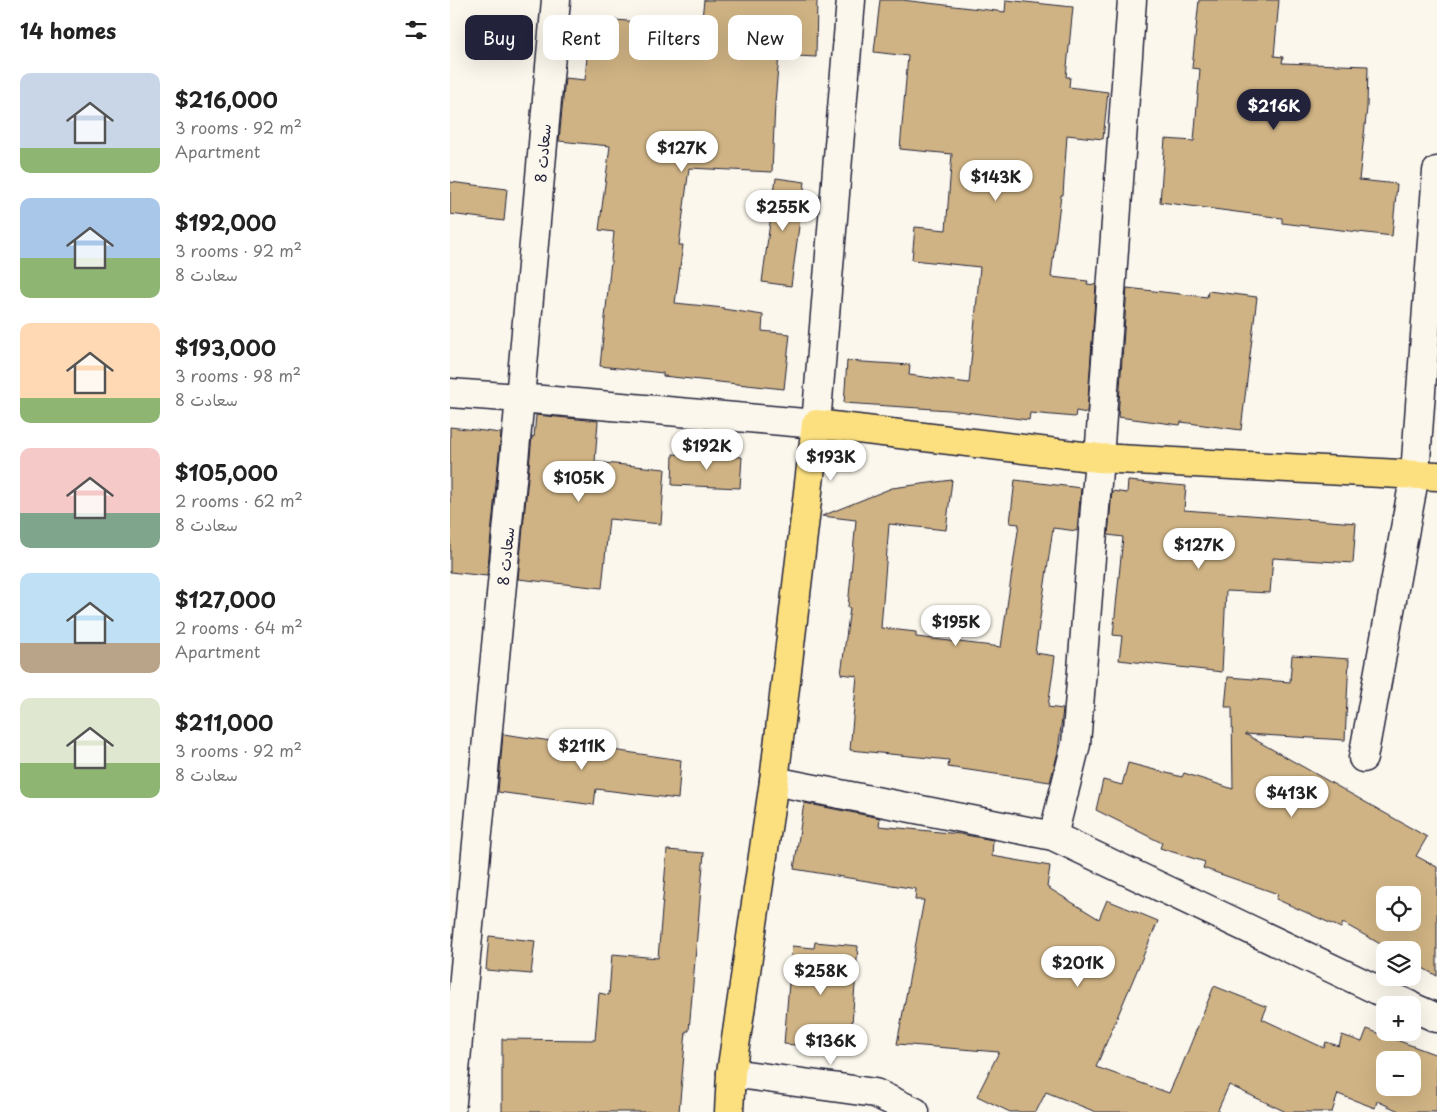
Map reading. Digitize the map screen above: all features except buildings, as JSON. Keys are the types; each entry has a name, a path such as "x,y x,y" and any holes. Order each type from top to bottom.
{"main road":[{"path":"729,1112 731,1073 774,781 816,424 1099,458 1426,475"}],"street":[{"name":"سعادت 8","path":"451,1112 520,398 556,0"},
{"path":"450,393 816,424 851,0"},
{"path":"1053,836 1076,744 1132,0"},
{"path":"1363,758 1426,475 1437,171"},
{"path":"774,781 1053,836 1390,996"},
{"path":"1421,1011 1437,1018"},
{"path":"731,1073 875,1093 914,1112"}]}
